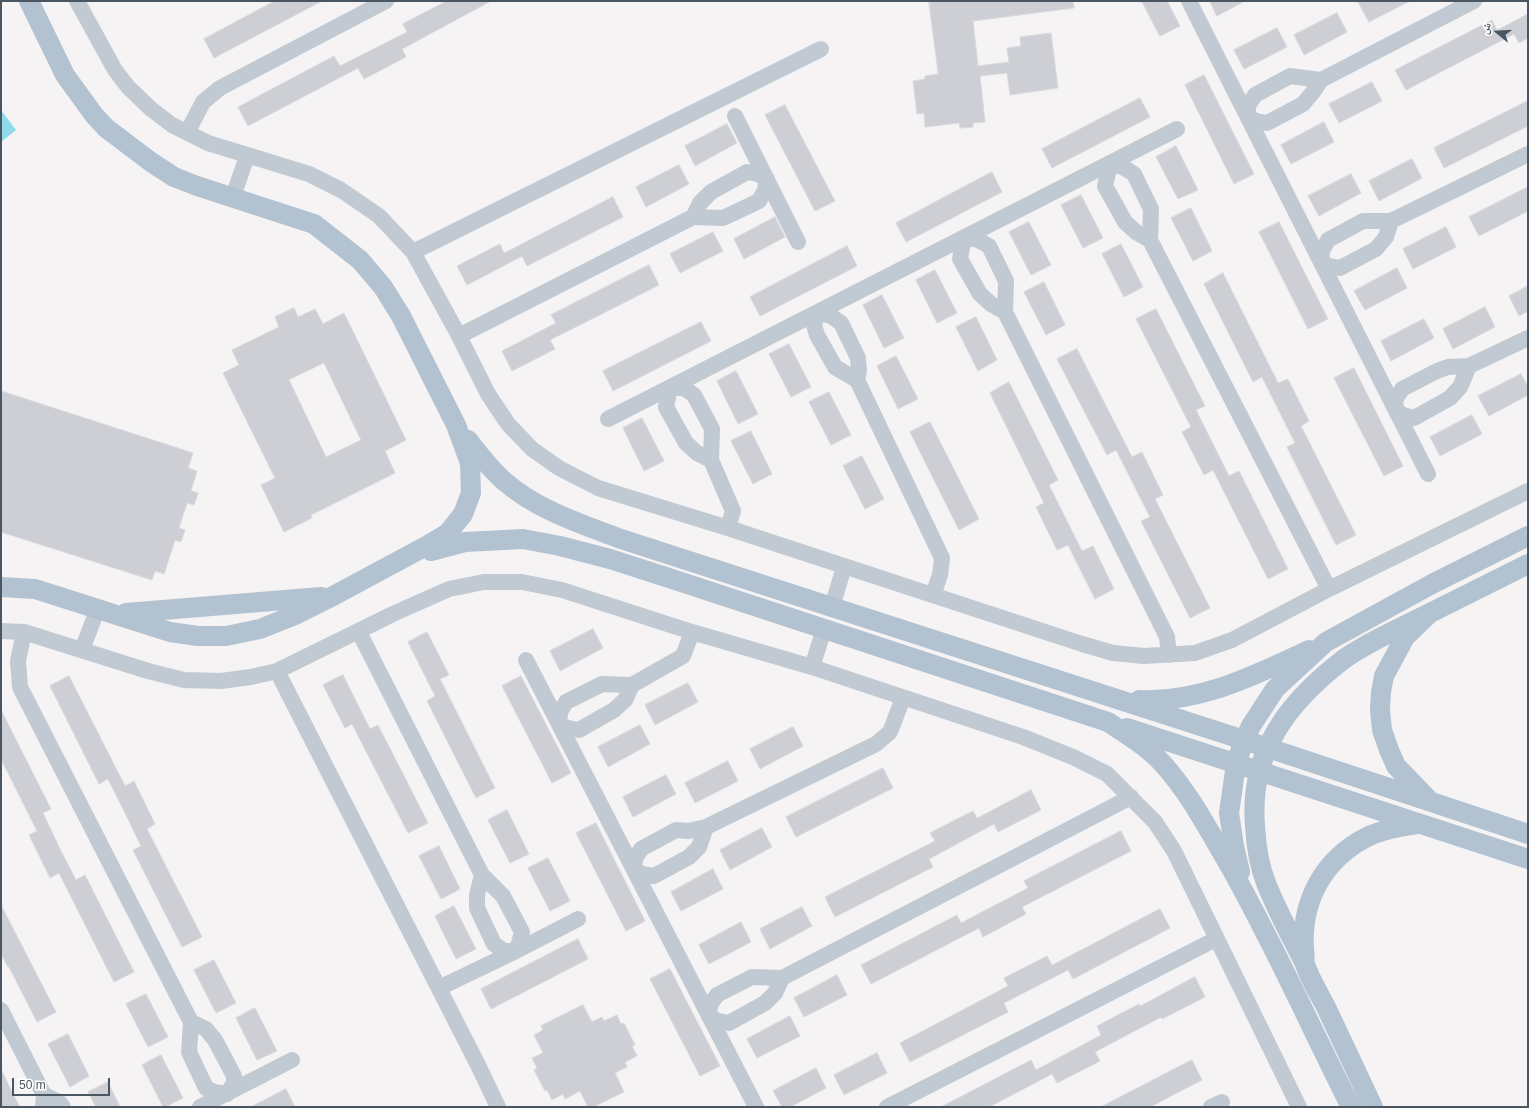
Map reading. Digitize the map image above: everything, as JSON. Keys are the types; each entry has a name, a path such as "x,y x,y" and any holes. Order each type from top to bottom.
{"main road":[{"path":"1,587 35,589 170,632 198,636 226,636 260,629 294,615 400,560 448,533 463,514 471,493 470,462 456,425 401,316 383,287 360,260 314,224 174,177 151,162 106,128 65,75 29,1"},
{"path":"456,425 486,463 505,481 528,499 560,516 621,539 1267,747 1528,834"},
{"path":"1117,699 1156,701 1184,698 1207,692 1259,673 1326,642 1432,584 1528,536"},
{"path":"400,560 465,542 523,539 574,550 669,578 1419,824 1526,853"},
{"path":"669,578 676,557"},
{"path":"1373,1107 1266,882 1256,844 1254,796 1258,771 1267,747 1278,725 1297,702 1345,658 1385,635 1528,564"},
{"path":"107,611 332,596"},
{"path":"1430,613 1405,637 1384,676 1380,710 1382,730 1396,766 1431,802"},
{"path":"1245,894 1234,846 1229,813 1236,764 1244,740 1251,726 1275,689 1326,642"},
{"path":"976,679 984,656"},
{"path":"1108,722 1139,743 1162,763 1195,806 1245,894 1351,1107"},
{"path":"1306,964 1304,936 1305,919 1318,881 1332,863 1368,836 1388,830 1419,824"}],"street":[{"path":"77,1 115,70 128,87 151,109 172,125 208,143 309,174 341,190 379,216 413,252 488,394 508,424 532,449 559,468 598,488 728,528 1113,653 1144,656 1195,653 1232,640 1329,589 1528,490"},
{"path":"187,132 203,102 220,88 386,1"},
{"path":"1190,1 1428,474"},
{"path":"1248,117 1256,121 1267,123 1303,104 1321,80 1474,1"},
{"path":"413,252 821,49"},
{"path":"1248,117 1248,106 1255,95 1290,76 1321,80"},
{"path":"735,116 798,242"},
{"path":"608,420 1177,129"},
{"path":"1321,262 1322,251 1328,240 1363,221 1391,221 1528,154"},
{"path":"234,197 247,156"},
{"path":"1110,164 1123,167 1134,174 1151,209 1150,240 1329,589"},
{"path":"1110,164 1106,186 1125,222 1136,232 1150,240"},
{"path":"693,216 700,203 711,192 746,172 758,174 767,179"},
{"path":"458,336 693,216 723,218 759,200 765,190 767,179"},
{"path":"1321,262 1329,266 1340,268 1376,249 1386,237 1391,221"},
{"path":"966,237 978,240 989,246 1006,281 1005,312 1167,637 1169,655"},
{"path":"966,237 962,247 960,259 980,294 991,304 1005,312"},
{"path":"818,312 831,316 841,323 858,358 859,372 857,380"},
{"path":"818,312 814,325 817,335 835,368 857,380 942,558 940,575 933,595"},
{"path":"1469,366 1460,387 1450,398 1414,418 1403,415 1396,410 1395,400 1402,389 1448,367 1469,366 1528,338"},
{"path":"670,388 684,388 694,395 712,429 711,460 733,511 728,528"},
{"path":"670,388 666,407 686,443 697,453 711,460"},
{"path":"832,607 844,566"},
{"path":"1,631 24,632 148,671 184,680 221,681 251,677 277,671 395,613 449,589 484,582 522,582 562,590 692,632 812,668 1022,737 1073,757 1107,774 1155,822 1174,851 1299,1107"},
{"path":"82,650 107,611"},
{"path":"812,668 824,629"},
{"path":"24,632 18,661 20,687 191,1022 189,1052 206,1088 214,1092 226,1094"},
{"path":"359,632 482,876 503,896 522,932 516,951"},
{"path":"559,724 560,712 566,702 602,684 632,685 684,656 692,632"},
{"path":"526,660 756,1107"},
{"path":"277,671 498,1107"},
{"path":"559,724 568,728 579,730 614,710 625,700 632,685"},
{"path":"634,870 635,859 641,849 676,830 689,831 706,826 876,744 890,732 903,698"},
{"path":"709,1016 710,1005 717,995 752,977 782,978 1131,797"},
{"path":"634,870 642,874 654,876 689,857 699,847 706,826"},
{"path":"482,876 477,895 477,908 494,944 504,951 516,951"},
{"path":"439,988 578,919"},
{"path":"887,1107 1216,939"},
{"path":"709,1016 718,1021 730,1023 764,1003 775,993 782,978"},
{"path":"1,1010 43,1101 59,1102 63,1107"},
{"path":"191,1022 206,1029 215,1040 234,1076 234,1083 226,1094"},
{"path":"200,1107 292,1060"}],"water":[{"path":"1,110 16,130 1,142"}],"building":[{"path":"275,1 322,1 214,58 204,39"},
{"path":"447,1 491,1 402,49 406,57 364,79 358,68 248,126 238,107 334,56 340,66 407,32 403,24"},
{"path":"929,1 1073,1 1074,8 973,21 978,66 1009,62 1007,48 1021,46 1020,37 1051,33 1058,88 1010,95 1007,73 980,76 985,122 973,123 973,127 960,128 959,123 925,127 924,113 917,114 913,81 925,79 925,76 938,74"},
{"path":"1142,1 1167,1 1180,26 1160,36"},
{"path":"1210,1 1245,1 1217,16"},
{"path":"1358,1 1410,1 1369,22"},
{"path":"1337,13 1347,32 1304,55 1294,35"},
{"path":"1528,14 1528,38 1519,43 1514,34 1406,90 1395,70 1492,20 1497,30"},
{"path":"1277,28 1287,47 1244,69 1234,50"},
{"path":"1204,75 1254,174 1234,184 1185,85"},
{"path":"1372,82 1382,101 1339,123 1329,104"},
{"path":"1140,98 1150,117 1052,168 1042,149"},
{"path":"1528,101 1528,126 1444,168 1434,148"},
{"path":"785,105 835,201 815,211 765,115"},
{"path":"1324,122 1334,142 1291,164 1281,145"},
{"path":"727,124 737,143 695,166 685,146"},
{"path":"1176,146 1198,190 1178,199 1156,157"},
{"path":"1412,159 1422,178 1379,201 1369,181"},
{"path":"679,165 689,184 646,207 636,187"},
{"path":"992,172 1002,192 906,242 896,223"},
{"path":"1351,174 1361,193 1319,216 1308,196"},
{"path":"1528,187 1528,211 1479,236 1469,217"},
{"path":"1081,195 1103,238 1083,248 1061,205"},
{"path":"613,197 623,217 527,266 522,256 467,285 457,266 500,244 504,253"},
{"path":"1191,208 1212,251 1193,261 1171,218"},
{"path":"775,217 785,237 744,259 734,239"},
{"path":"1029,222 1051,265 1031,275 1009,232"},
{"path":"1279,222 1328,319 1308,329 1259,232"},
{"path":"1446,227 1456,247 1413,269 1403,249"},
{"path":"713,232 723,251 680,273 670,254"},
{"path":"1121,244 1143,287 1124,297 1102,254"},
{"path":"847,246 857,266 760,316 750,297"},
{"path":"649,265 659,285 550,340 555,349 512,371 502,351 556,323 551,315"},
{"path":"1397,268 1407,288 1365,310 1354,291"},
{"path":"935,270 957,313 937,323 916,280"},
{"path":"1223,273 1278,383 1288,379 1309,421 1301,426 1356,535 1336,545 1287,447 1295,443 1262,377 1253,382 1204,284"},
{"path":"1044,282 1065,325 1046,335 1024,292"},
{"path":"1528,286 1528,311 1519,316 1509,296"},
{"path":"882,295 904,338 884,348 863,305"},
{"path":"1485,307 1495,327 1453,349 1443,329"},
{"path":"294,308 298,317 315,309 323,324 344,313 406,440 385,451 395,473 311,515 312,518 284,532 261,485 275,478 223,373 239,365 232,350 279,327 275,317","holes":["324,363 361,440 326,457 289,380"]},
{"path":"1156,309 1205,406 1196,410 1229,476 1239,471 1288,569 1268,579 1213,470 1204,475 1182,432 1191,427 1136,319"},
{"path":"976,317 997,360 978,371 956,327"},
{"path":"1424,319 1434,338 1391,361 1381,341"},
{"path":"701,322 711,341 613,391 603,371"},
{"path":"789,344 811,387 791,397 769,354"},
{"path":"1077,349 1132,457 1142,452 1163,495 1155,499 1210,608 1190,618 1141,521 1150,517 1116,450 1107,455 1057,359"},
{"path":"896,356 918,399 898,409 877,366"},
{"path":"1354,368 1403,466 1384,476 1334,378"},
{"path":"736,371 758,414 738,424 717,381"},
{"path":"1521,374 1528,387 1528,395 1489,416 1478,396"},
{"path":"1009,382 1058,480 1049,485 1082,551 1093,546 1114,589 1095,599 1068,545 1057,550 1036,507 1044,503 990,393"},
{"path":"1,391 193,453 188,468 197,471 191,491 198,493 194,505 187,503 179,528 185,530 181,542 175,540 164,574 155,571 152,580 1,532"},
{"path":"829,392 851,435 831,445 809,402"},
{"path":"1472,415 1482,434 1440,456 1430,437"},
{"path":"642,418 664,461 644,471 623,428"},
{"path":"930,422 979,519 959,530 910,432"},
{"path":"751,431 772,474 753,484 731,441"},
{"path":"862,456 884,499 865,509 843,466"},
{"path":"593,629 603,648 560,671 550,651"},
{"path":"427,632 449,675 440,679 495,788 476,798 427,701 435,696 408,642"},
{"path":"343,675 370,729 378,725 428,823 408,833 352,724 345,728 323,685"},
{"path":"69,676 125,786 134,781 155,824 147,829 202,937 182,947 133,850 141,846 108,779 99,784 50,686"},
{"path":"521,676 571,773 552,783 502,686"},
{"path":"688,683 698,702 655,725 645,705"},
{"path":"1,710 51,809 43,813 59,847 76,880 85,875 134,972 114,982 59,873 50,878 29,835 37,831 1,759"},
{"path":"640,725 650,744 608,767 598,747"},
{"path":"793,727 803,746 760,769 750,749"},
{"path":"728,761 738,781 695,803 685,783"},
{"path":"883,768 893,788 796,837 786,817"},
{"path":"666,775 676,794 633,817 623,797"},
{"path":"1031,790 1041,810 998,832 994,824 929,859 933,867 835,917 825,897 935,841 930,833 951,822 973,811 977,818"},
{"path":"507,810 529,854 510,863 488,820"},
{"path":"596,823 645,921 626,931 576,833"},
{"path":"762,828 772,847 730,870 720,850"},
{"path":"1121,831 1131,851 1022,907 1026,914 983,937 979,928 871,984 861,965 957,915 961,923 1028,888 1024,881"},
{"path":"439,846 460,889 441,899 419,856"},
{"path":"548,858 570,901 550,911 528,868"},
{"path":"713,869 723,889 681,911 671,892"},
{"path":"1,905 56,1012 37,1022 1,954"},
{"path":"454,906 476,949 456,959 435,916"},
{"path":"802,907 812,926 770,949 760,929"},
{"path":"1160,909 1170,928 1073,979 1068,970 1004,1003 1008,1012 910,1062 900,1043 1008,986 1004,978 1047,956 1052,965"},
{"path":"741,922 751,942 709,964 699,945"},
{"path":"578,939 588,959 491,1009 481,989"},
{"path":"214,960 236,1003 216,1013 194,970"},
{"path":"670,969 720,1066 700,1076 650,979"},
{"path":"837,975 847,995 804,1017 794,998"},
{"path":"1195,977 1205,997 1162,1019 1161,1017 1095,1052 1100,1061 1057,1083 1052,1074 989,1107 941,1107 1031,1060 1036,1070 1101,1035 1097,1026 1139,1004 1140,1006"},
{"path":"146,994 168,1037 148,1047 126,1004"},
{"path":"583,1005 592,1022 602,1017 604,1021 617,1015 621,1024 624,1023 635,1045 632,1046 637,1056 625,1062 627,1067 615,1073 624,1092 593,1107 588,1107 580,1091 565,1099 563,1094 552,1100 547,1090 545,1091 534,1070 537,1068 532,1058 543,1053 534,1035 543,1030 541,1026"},
{"path":"255,1008 277,1051 257,1060 236,1018"},
{"path":"790,1016 800,1036 757,1058 747,1039"},
{"path":"68,1034 89,1076 70,1087 48,1044"},
{"path":"877,1053 887,1073 844,1095 834,1075"},
{"path":"161,1055 183,1098 165,1107 163,1107 142,1065"},
{"path":"1192,1060 1202,1080 1150,1107 1101,1107"},
{"path":"816,1068 826,1088 790,1107 782,1107 773,1091"},
{"path":"1,1069 11,1090 20,1107 1,1107"},
{"path":"108,1082 120,1107 96,1107 88,1092"},
{"path":"286,1089 295,1107 251,1107"}]}
